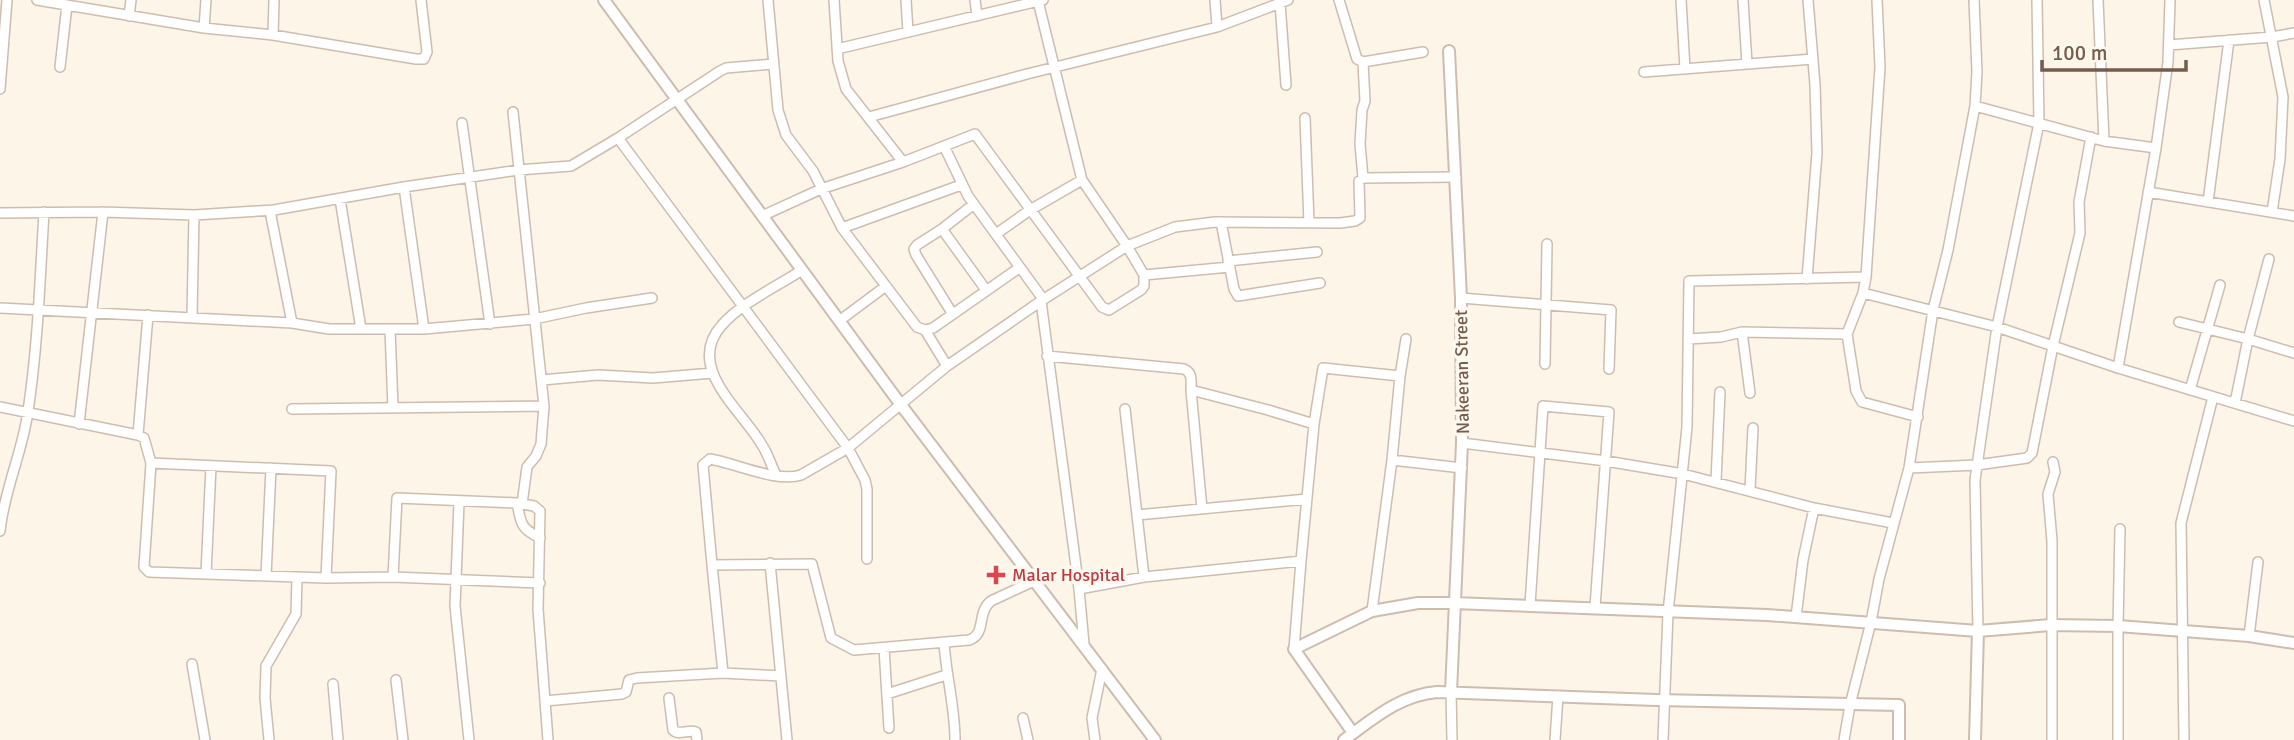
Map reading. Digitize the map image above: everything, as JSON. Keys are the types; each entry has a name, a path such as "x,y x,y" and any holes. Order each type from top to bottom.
{"street":[{"path":"0,89 8,0"},
{"path":"37,0 204,28 273,35 424,59 427,52 421,0"},
{"path":"129,16 131,0"},
{"path":"204,28 206,0"},
{"path":"273,35 274,0"},
{"path":"604,0 901,405 1155,740"},
{"path":"768,0 778,110 786,135 813,171 842,228 917,327 925,330 933,328 1019,268"},
{"path":"834,0 838,61 846,89 904,162"},
{"path":"906,0 908,32"},
{"path":"975,0 977,16"},
{"path":"1215,0 1217,27"},
{"path":"1339,0 1357,59 1363,62 1423,52"},
{"path":"1681,0 1685,69"},
{"path":"1743,0 1746,64"},
{"path":"1807,279 1817,153 1808,0"},
{"path":"1877,0 1880,67 1866,277 1863,293 1847,334 1856,391 1863,402 1918,417"},
{"path":"1844,740 1879,579 1909,468 1933,310 1948,250 1975,106 1974,0"},
{"path":"1975,740 1978,631 1975,480 1997,327 2039,123 2037,0"},
{"path":"2098,0 2104,141"},
{"path":"2119,368 2156,148 2169,45 2170,0"},
{"path":"2264,0 2283,97 2280,159 2272,212"},
{"path":"762,216 821,189 904,162 975,134 1105,310 1144,286 1144,275 1082,180 1054,68 1041,1 837,49"},
{"path":"869,117 1217,27 1284,1 1286,85"},
{"path":"60,67 66,5"},
{"path":"2169,45 2294,33"},
{"path":"2208,202 2229,40"},
{"name":"Nakeeran Street","path":"1449,51 1461,298 1462,443 1451,692"},
{"path":"1644,72 1813,59"},
{"path":"1363,62 1365,101 1360,144 1363,178"},
{"path":"0,213 194,215 270,211 404,187 519,170 571,166 726,68 773,64"},
{"path":"1975,106 2104,141 2156,148"},
{"path":"513,112 544,406 541,444 527,467 520,503 521,524 526,531 540,538"},
{"path":"1305,118 1309,223"},
{"path":"461,122 490,324"},
{"path":"1909,468 1977,465 2027,458 2032,453 2053,346 2080,233 2078,202 2091,137"},
{"path":"618,138 848,448 867,489 867,559"},
{"path":"943,146 961,184 1042,300 1084,644"},
{"path":"723,673 703,465 705,461 716,460 776,475 801,475 848,448 947,366 1042,300 1127,246 1175,227 1221,222 1355,221 1360,218 1359,181 1363,178 1456,177"},
{"path":"996,234 1030,210 1082,180"},
{"path":"842,228 961,184"},
{"path":"404,187 424,329"},
{"path":"2147,192 2294,216"},
{"path":"340,199 361,329"},
{"path":"952,313 914,249 974,204"},
{"path":"270,211 292,323"},
{"path":"0,531 2,511 28,413 44,212"},
{"path":"79,424 103,212"},
{"path":"192,317 194,215"},
{"path":"1221,222 1234,289 1238,296 1320,283"},
{"path":"942,229 986,290"},
{"path":"1545,364 1547,244"},
{"path":"1144,275 1317,252"},
{"path":"2235,403 2269,260"},
{"path":"776,475 763,446 713,373 708,355 712,338 723,323 802,270"},
{"path":"1663,740 1668,613 1687,427 1689,281 1866,277"},
{"path":"2190,390 2220,285"},
{"path":"839,321 886,286"},
{"path":"1863,293 1997,327 2190,390 2294,419"},
{"path":"0,307 292,323 329,329 424,329 534,319 652,298"},
{"path":"1461,298 1611,310 1609,369"},
{"path":"138,435 148,315"},
{"path":"2179,322 2294,353"},
{"path":"390,329 393,408"},
{"path":"925,330 947,366"},
{"path":"1688,340 1721,337 1742,331 1847,334"},
{"path":"1742,331 1750,393"},
{"path":"1372,611 1392,460 1399,376 1406,339"},
{"path":"1047,356 1189,371 1202,509"},
{"path":"1399,376 1323,368 1314,424 1294,649 1348,737 1410,696 1451,692 1665,701 1899,705 1899,740"},
{"path":"542,380 598,375 653,378 713,373"},
{"path":"1191,390 1314,424"},
{"path":"1716,481 1720,392"},
{"path":"2184,740 2181,523 2213,397"},
{"path":"292,409 544,406"},
{"path":"1530,605 1543,406 1609,412 1595,607"},
{"path":"0,407 138,435 146,441 151,463 144,567 149,572 540,583"},
{"path":"1125,409 1144,577"},
{"path":"1750,490 1753,428"},
{"path":"1462,443 1606,461 1683,474 1814,508 1893,523"},
{"path":"1392,460 1462,468"},
{"path":"2052,740 2052,541 2048,494 2055,472 2053,462"},
{"path":"151,463 331,471 326,578"},
{"path":"206,574 211,466"},
{"path":"266,576 271,468"},
{"path":"393,577 397,498 520,503 534,506 540,511 538,610 548,740"},
{"path":"1137,515 1307,499"},
{"path":"459,502 456,626 469,740"},
{"path":"1796,617 1803,560 1814,508"},
{"path":"2118,740 2120,528"},
{"path":"1079,590 1144,577 1301,561"},
{"path":"2249,636 2258,562"},
{"path":"770,563 786,740"},
{"path":"712,565 814,565 831,638 854,650 976,638 985,606 1036,580"},
{"path":"270,740 265,698 267,666 296,614 297,577"},
{"path":"1294,649 1372,611 1402,605 1454,603 1796,617 1978,631 2051,625 2118,626 2249,636 2294,643"},
{"path":"944,642 955,740"},
{"path":"884,648 889,728"},
{"path":"192,664 205,740"},
{"path":"1095,740 1092,718 1102,669"},
{"path":"545,701 622,694 626,692 632,678 723,673 781,676"},
{"path":"887,694 946,675"},
{"path":"396,680 403,740"},
{"path":"332,684 338,740"},
{"path":"1451,692 1452,740"},
{"path":"1555,740 1558,696"},
{"path":"669,698 673,730 679,733 693,731 697,740"},
{"path":"1023,718 1028,740"}],"place":[{"name":"Malar Hospital","path":"996,575"}]}
